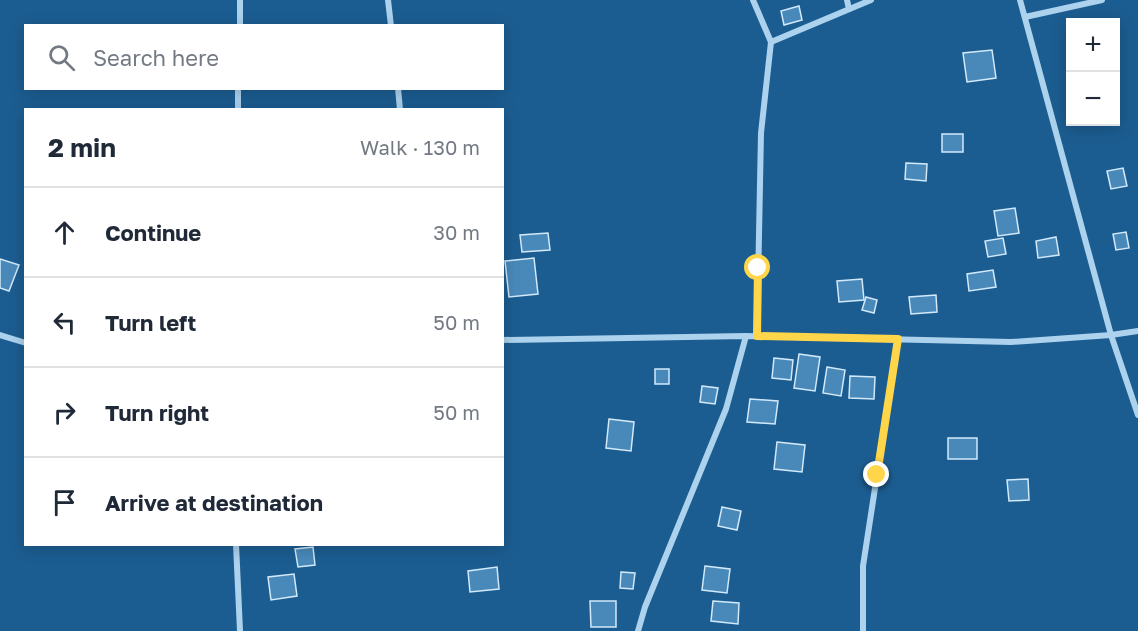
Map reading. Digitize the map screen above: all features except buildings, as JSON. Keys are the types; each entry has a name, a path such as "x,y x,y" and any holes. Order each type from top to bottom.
{"street":[{"path":"240,0 240,24"},
{"path":"388,0 391,24"},
{"path":"753,0 771,42 761,133 757,336"},
{"path":"847,0 849,9"},
{"path":"771,42 871,0"},
{"path":"1020,0 1111,335 1138,415"},
{"path":"1025,17 1102,0"},
{"path":"238,90 238,108"},
{"path":"398,90 400,108"},
{"path":"504,340 757,336 1011,342 1138,331"},
{"path":"0,335 24,342"},
{"path":"638,631 645,607 726,409 746,336"},
{"path":"863,631 862,566 898,339"},
{"path":"236,546 240,631"}],"route":[{"path":"758,268 757,336 898,339 877,475"}]}
